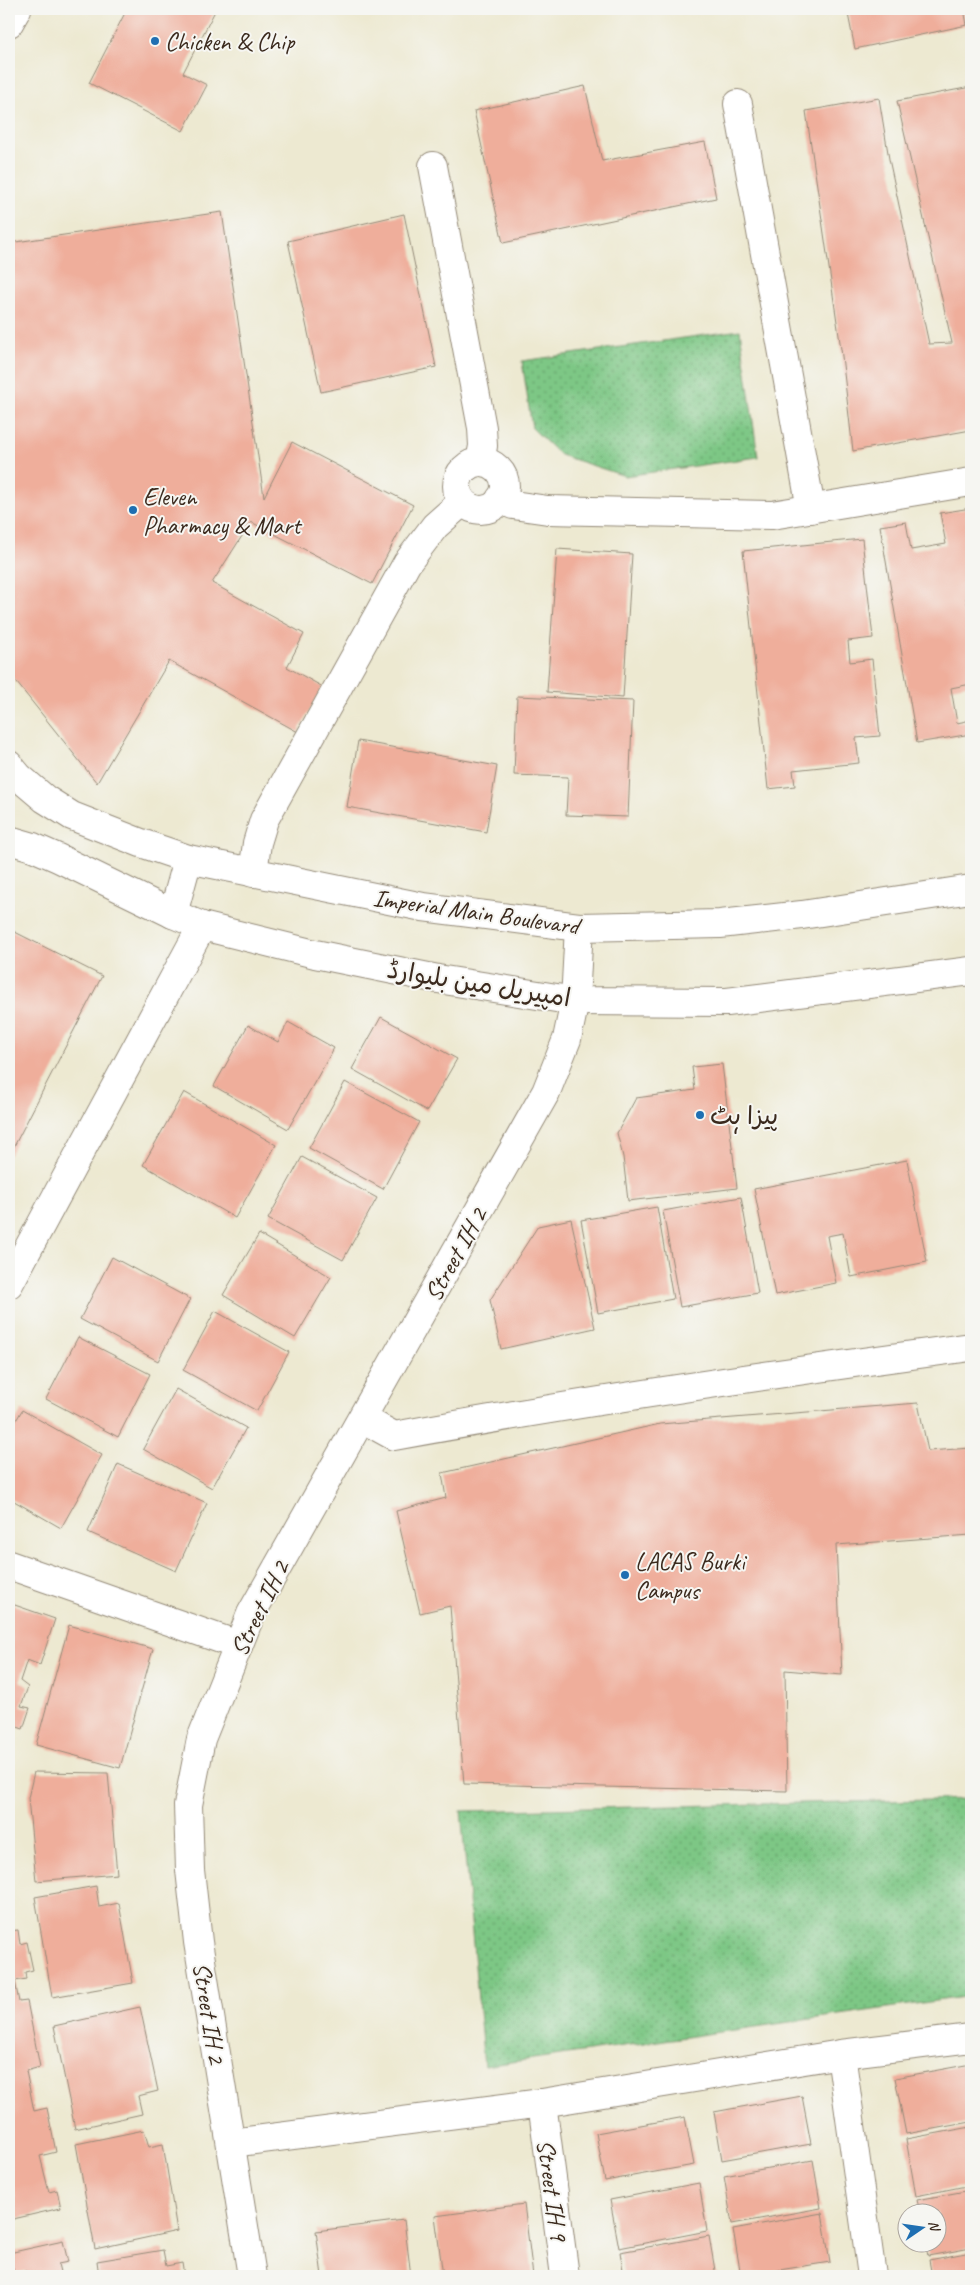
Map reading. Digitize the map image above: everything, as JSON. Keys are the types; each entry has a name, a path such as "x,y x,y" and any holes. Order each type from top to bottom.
{"street":[{"path":"9,24 17,9"},
{"path":"738,104 811,509"},
{"path":"434,166 482,428 483,446 480,462"},
{"path":"480,462 493,465 503,476 505,489 500,499 488,510 474,510 462,502 457,490 458,476 467,466 480,462"},
{"path":"500,499 513,505 548,510 772,515 971,482"},
{"path":"253,873 257,843 264,820 407,563 436,526 462,502"},
{"name":"Imperial Main Boulevard","path":"9,764 18,777 45,799 72,816 141,843 188,859 422,907 579,927 720,924 802,915 971,889"},
{"name":"امپیریل مین بلیوارڈ","path":"9,840 34,847 202,926 315,954 438,978 575,1001 727,1002 971,971"},
{"path":"173,914 188,859"},
{"path":"9,1284 202,926"},
{"name":"Street IH 2","path":"252,2276 198,1942 190,1870 188,1805 201,1739 251,1614 546,1092 567,1039 575,1001 579,927"},
{"path":"362,1418 394,1436 542,1409 721,1381 971,1347"},
{"path":"9,1565 238,1645"},
{"path":"231,2143 542,2103 841,2054 971,2038"},
{"path":"841,2054 872,2276"},
{"name":"Street IH 9","path":"542,2103 565,2276"}],"green space":[{"path":"740,330 758,457 625,476 560,455 532,428 522,361"},
{"path":"971,1799 971,1996 484,2066 461,1811"}],"building":[{"name":"Chicken & Chip","path":"127,9 216,9 183,73 207,85 183,131 89,83"},
{"path":"847,9 964,9 967,25 855,49"},
{"path":"585,86 602,161 705,142 716,198 503,243 474,111"},
{"path":"971,87 971,430 853,451 842,356 806,111 879,98 889,159 929,344 952,343 897,101"},
{"name":"Eleven Pharmacy & Mart","path":"222,212 264,497 292,442 413,505 372,584 251,522 212,583 304,634 287,667 323,687 298,732 169,661 97,783 9,673 9,243"},
{"path":"404,214 436,367 321,392 288,241"},
{"path":"971,508 971,597 966,598 968,606 971,606 971,684 951,688 957,723 971,720 971,734 917,743 880,526 906,522 911,550 946,544 940,513"},
{"path":"862,539 873,638 848,641 850,662 872,659 880,736 856,738 859,763 793,770 795,786 768,789 743,551"},
{"path":"557,549 632,554 623,698 547,692"},
{"path":"517,696 633,701 628,817 566,815 568,777 514,775"},
{"path":"358,741 497,766 486,832 347,807"},
{"path":"9,929 102,976 9,1156"},
{"path":"381,1017 457,1059 427,1111 352,1069"},
{"path":"288,1022 334,1048 288,1129 214,1086 248,1025 278,1042"},
{"path":"722,1064 737,1188 628,1201 623,1157 617,1133 636,1098 695,1090 692,1067"},
{"path":"345,1082 419,1122 383,1189 309,1148"},
{"path":"184,1092 276,1145 235,1218 143,1165"},
{"path":"302,1157 377,1198 343,1260 268,1219"},
{"path":"907,1160 927,1262 851,1277 843,1233 827,1236 836,1283 775,1295 754,1189"},
{"path":"741,1197 758,1293 680,1307 663,1211"},
{"path":"657,1207 673,1299 598,1313 581,1220"},
{"path":"571,1219 595,1328 501,1349 490,1300 538,1226"},
{"path":"259,1234 331,1277 295,1338 223,1295"},
{"path":"112,1257 190,1299 158,1361 80,1319"},
{"path":"215,1311 289,1352 257,1411 183,1370"},
{"path":"78,1337 150,1374 118,1437 46,1399"},
{"path":"176,1389 246,1428 212,1488 143,1449"},
{"name":"LACAS Burki Campus","path":"918,1403 928,1451 971,1448 971,1535 836,1545 842,1675 785,1670 787,1791 464,1784 450,1606 420,1613 396,1511 446,1498 442,1473 660,1424"},
{"path":"22,1410 102,1455 61,1528 9,1498 9,1433"},
{"path":"118,1464 207,1503 176,1571 88,1532"},
{"path":"9,1603 55,1619 40,1665 27,1660 20,1681 28,1687 21,1706 30,1708 23,1729 9,1724"},
{"path":"69,1625 153,1649 120,1768 36,1745"},
{"path":"34,1772 108,1773 117,1874 36,1881 28,1798"},
{"path":"96,1886 99,1907 119,1903 133,1983 52,1997 35,1897"},
{"path":"18,1930 20,1944 27,1942 33,1970 25,1972 26,1979 15,1981 19,2002 27,2001 40,2067 26,2071 34,2111 47,2108 56,2152 40,2156 49,2192 57,2190 61,2208 9,2220 9,2198 15,2196 9,2171 9,1931"},
{"path":"140,2007 158,2091 138,2096 142,2114 75,2129 54,2026"},
{"path":"971,2064 971,2122 906,2134 895,2078"},
{"path":"802,2096 811,2144 722,2160 714,2112"},
{"path":"685,2117 694,2165 605,2181 596,2133"},
{"path":"971,2127 971,2185 916,2196 906,2139"},
{"path":"144,2130 149,2147 163,2144 177,2231 95,2249 76,2144"},
{"path":"813,2160 821,2208 732,2224 724,2176"},
{"path":"699,2183 707,2231 619,2248 610,2200"},
{"path":"971,2190 971,2248 928,2256 927,2252 948,2252 948,2202 918,2202 917,2200"},
{"path":"524,2204 533,2276 443,2276 435,2216"},
{"path":"822,2213 830,2262 741,2276 733,2229"},
{"path":"404,2220 411,2276 322,2276 316,2231"},
{"path":"709,2236 716,2276 624,2276 620,2252"},
{"path":"63,2241 68,2262 58,2264 61,2276 27,2276 26,2271 14,2273 9,2253"},
{"path":"163,2250 166,2266 182,2263 184,2276 99,2276 97,2261"},
{"path":"971,2252 971,2276 932,2276 929,2260"}],"place":[{"name":"Chicken & Chip","path":"155,41"},
{"name":"Eleven Pharmacy & Mart","path":"133,510"},
{"name":"پیزا ہٹ","path":"700,1115"},
{"name":"LACAS Burki Campus","path":"625,1575"}]}
